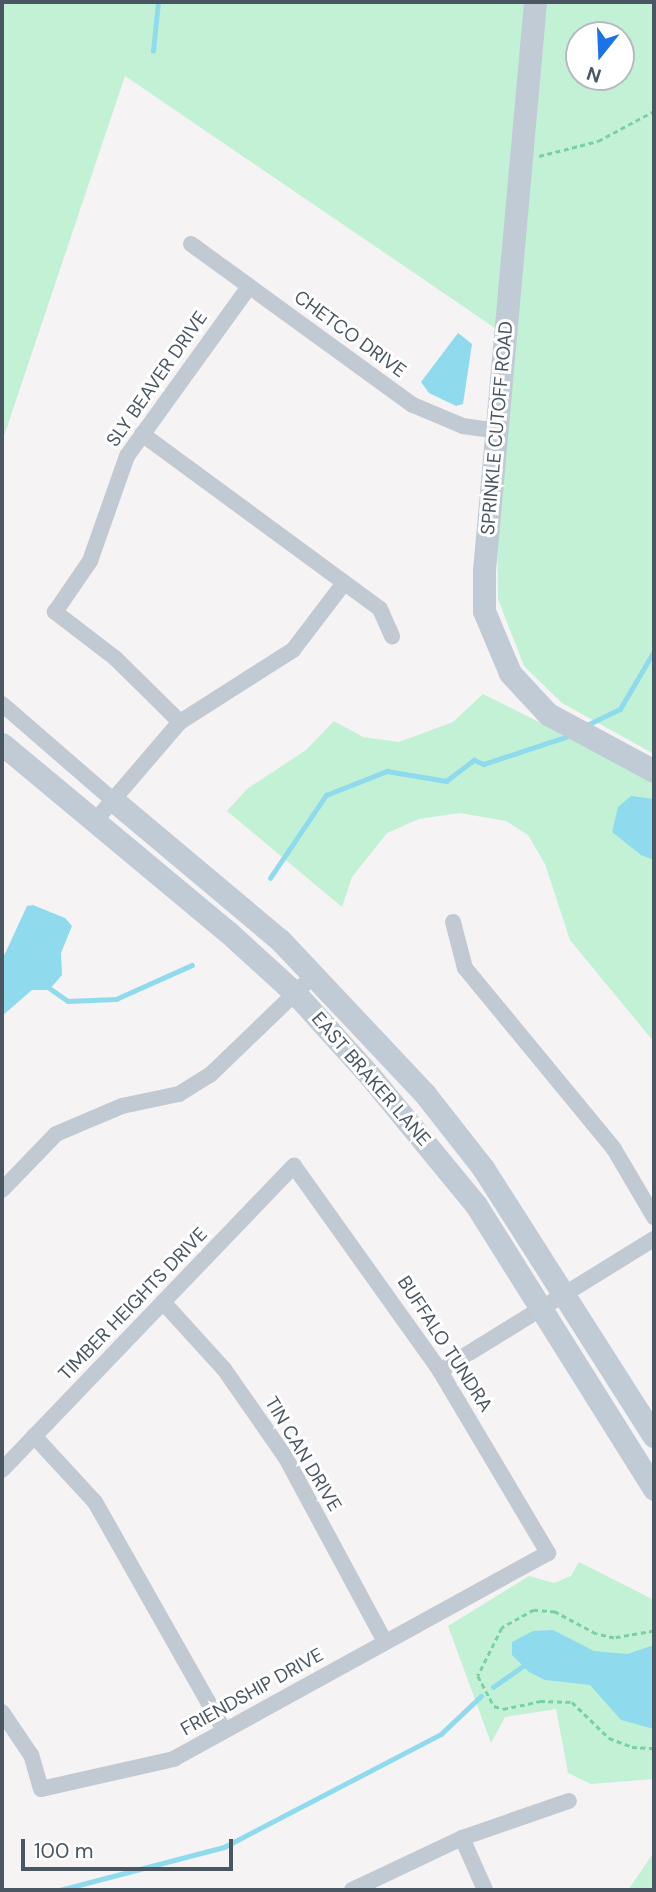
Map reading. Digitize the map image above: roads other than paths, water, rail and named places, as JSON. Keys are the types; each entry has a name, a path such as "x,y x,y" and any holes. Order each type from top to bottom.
{"street":[{"name":"SPRINKLE CUTOFF ROAD","path":"535,2 484,570 484,611 510,673 548,714 598,744 654,771"},
{"name":"CHETCO DRIVE","path":"191,244 413,405 455,423 498,431"},
{"name":"SLY BEAVER DRIVE","path":"180,722 115,658 55,612 90,561 119,473 142,434 249,287"},
{"path":"142,434 380,609 392,636"},
{"path":"95,821 180,722 293,650 344,583"},
{"name":"EAST BRAKER LANE","path":"2,704 315,974 466,1146 566,1293 654,1436"},
{"name":"EAST BRAKER LANE","path":"2,744 296,994 476,1205 654,1489"},
{"path":"453,922 465,968 614,1149 654,1217"},
{"path":"2,1189 56,1134 122,1106 178,1094 210,1075 315,974"},
{"name":"TIMBER HEIGHTS DRIVE","path":"2,1470 294,1166"},
{"name":"BUFFALO TUNDRA","path":"294,1166 440,1371 548,1553"},
{"path":"440,1371 654,1239"},
{"name":"TIN CAN DRIVE","path":"163,1302 224,1369 286,1458 385,1642"},
{"path":"34,1436 95,1502 224,1730"},
{"name":"FRIENDSHIP DRIVE","path":"2,1712 31,1755 41,1789 174,1759 548,1553"},
{"path":"352,1890 462,1838 569,1801"},
{"path":"462,1838 485,1890"}],"water":[{"path":"458,333 472,344 463,404 456,406 429,393 421,382"},
{"path":"631,796 654,799 654,860 641,855 612,832 618,807"},
{"path":"33,905 65,918 72,926 61,953 62,975 49,990 32,990 2,1016 2,960 27,906"},
{"path":"553,1630 594,1651 627,1654 654,1645 654,1729 621,1720 590,1685 545,1680 529,1672 512,1655 512,1642 533,1631"}],"waterway":[{"path":"153,51 158,2"},
{"path":"587,725 620,709 654,651"},
{"path":"270,878 326,795 387,771 446,781 474,760 484,764 571,735"},
{"path":"48,987 68,1001 116,999 192,965"},
{"path":"493,1687 526,1664"},
{"path":"60,1890 224,1847 441,1734 481,1696"}]}
